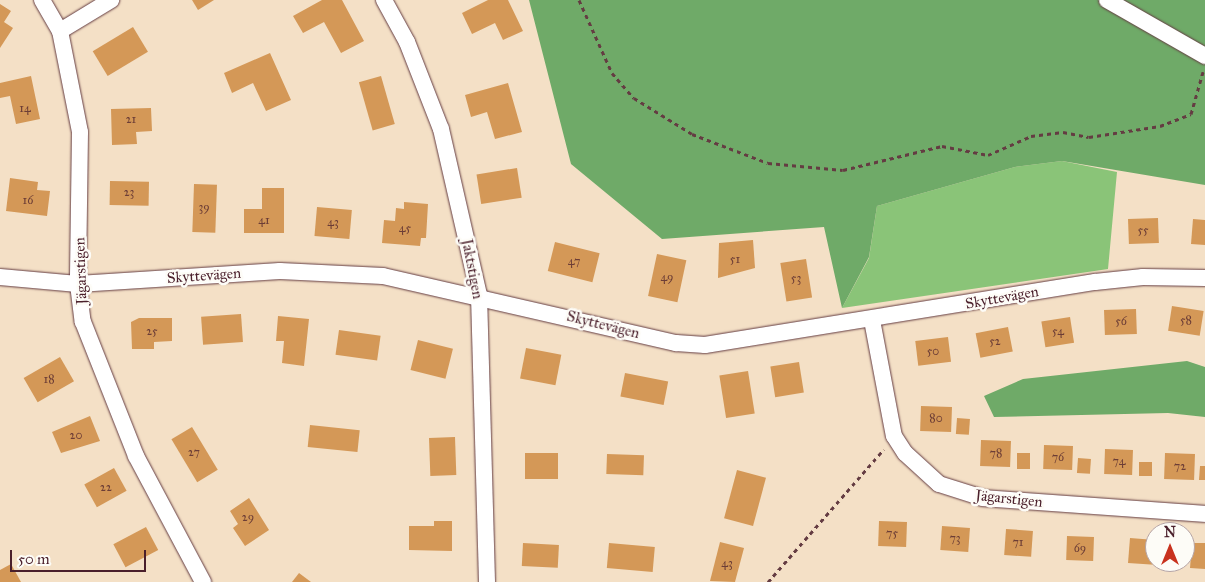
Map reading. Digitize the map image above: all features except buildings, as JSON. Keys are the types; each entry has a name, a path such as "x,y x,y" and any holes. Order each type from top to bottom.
{"street":[{"name":"Jägarstigen","path":"42,0 60,30 80,132 78,284 83,322 104,380 136,456 203,582"},
{"path":"60,30 111,0"},
{"name":"Jaktstigen","path":"384,0 407,42 441,129 479,295 487,582"},
{"path":"1108,0 1205,56"},
{"name":"Skyttevägen","path":"0,277 78,284 280,271 384,276 479,295 676,343 705,345 872,320 1118,279 1205,278"},
{"name":"Jägarstigen","path":"872,320 894,436 905,453 939,484 984,498 1205,514"}],"path":[{"path":"579,0 612,73 655,114 768,164 843,170 942,146 988,155 1031,136 1063,132 1089,137 1160,126 1191,114 1205,56"},
{"path":"768,582 826,521 894,436"}],"green space":[{"path":"529,0 1205,0 1205,185 1062,161 1015,167 877,206 869,257 842,308 824,227 662,239 571,164"},
{"path":"1062,161 1117,172 1108,269 842,308 869,258 877,206 1015,167"},
{"path":"1187,361 1205,367 1205,417 1168,413 994,417 984,396 1023,379"}]}
